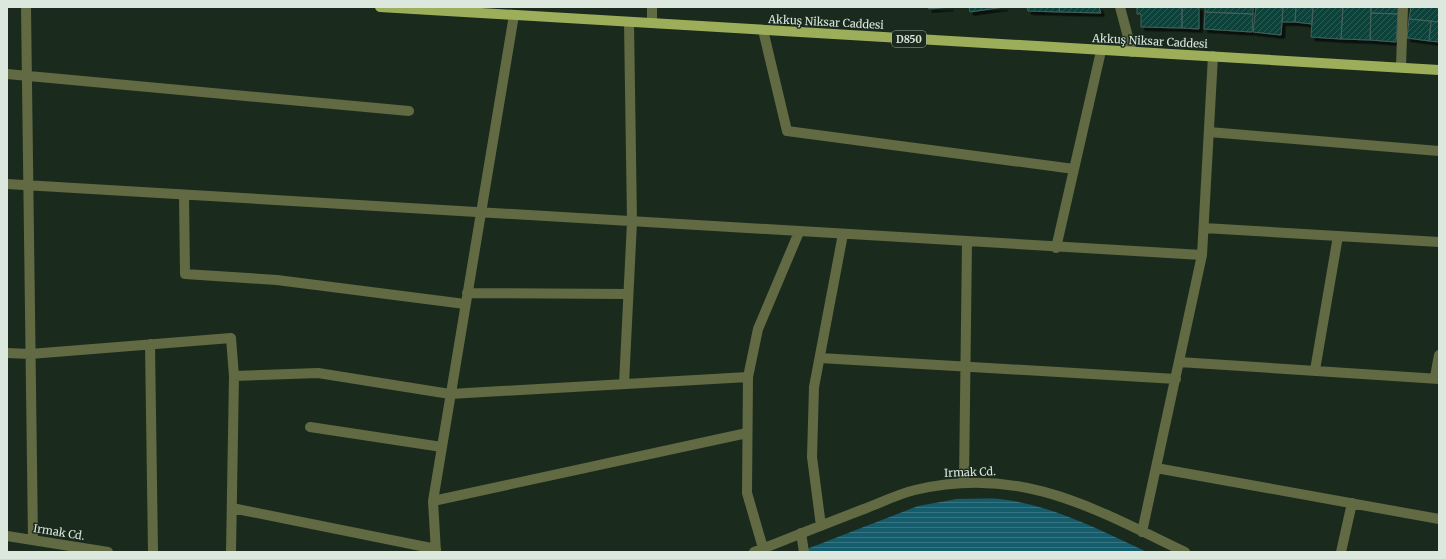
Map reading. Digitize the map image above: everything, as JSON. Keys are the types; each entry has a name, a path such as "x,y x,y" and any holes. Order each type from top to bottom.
{"main road":[{"name":"Akkuş Niksar Caddesi","path":"380,7 478,10 514,15 1439,70"}],"street":[{"path":"26,7 33,540"},
{"path":"652,7 652,23"},
{"path":"1120,7 1132,52"},
{"path":"1401,67 1403,7"},
{"path":"232,508 436,551 433,501 514,15"},
{"path":"624,384 632,222 629,22"},
{"path":"763,30 787,132 1074,169"},
{"path":"1056,248 1101,51"},
{"path":"1142,532 1202,256 1213,56"},
{"path":"7,74 409,111"},
{"path":"1209,132 1439,151"},
{"path":"7,184 1202,256"},
{"path":"184,195 185,274 277,280 465,304"},
{"path":"1204,228 1439,242"},
{"path":"758,550 747,493 748,377 758,329 798,232"},
{"path":"821,526 812,457 814,388 843,234"},
{"path":"1315,370 1338,236"},
{"path":"964,482 967,366 967,242"},
{"path":"467,293 628,294"},
{"path":"7,353 30,354 231,338 234,376 231,552"},
{"path":"150,344 153,552"},
{"path":"1179,362 1437,378 1439,354"},
{"path":"820,358 1176,379"},
{"path":"234,376 318,373 450,394 748,377"},
{"path":"310,426 442,447"},
{"path":"433,501 747,433"},
{"path":"1156,468 1439,519"},
{"name":"Irmak Cd.","path":"758,550 913,490 964,482 1002,483 1045,491 1091,507 1185,552"},
{"path":"1341,552 1352,503"},
{"path":"801,533 804,552"},
{"name":"Irmak Cd.","path":"7,536 108,552"}],"water":[{"path":"957,499 1000,499 1038,507 1112,535 1147,552 799,552 918,506"}],"building":[{"path":"928,7 950,7 929,9"},
{"path":"969,7 1004,7 970,12"},
{"path":"1027,7 1059,7 1060,12 1028,11"},
{"path":"1059,7 1099,7 1101,13 1060,12"},
{"path":"1137,7 1182,7 1182,28 1141,27 1141,14 1137,14"},
{"path":"1182,7 1199,7 1199,29 1182,28"},
{"path":"1205,7 1253,7 1253,14 1205,12"},
{"path":"1256,7 1283,7 1281,35 1253,32"},
{"path":"1283,7 1296,7 1295,22 1282,22"},
{"path":"1296,7 1313,7 1312,24 1295,22"},
{"path":"1313,7 1343,7 1341,39 1311,37"},
{"path":"1343,7 1371,7 1370,40 1341,39"},
{"path":"1371,7 1398,7 1398,14 1371,13"},
{"path":"1411,7 1439,7 1439,22 1409,19"},
{"path":"1205,12 1253,14 1252,32 1204,29"},
{"path":"1371,13 1398,14 1396,42 1370,40"},
{"path":"1409,19 1431,21 1429,41 1407,38"},
{"path":"1431,21 1439,22 1439,42 1429,41"}]}
